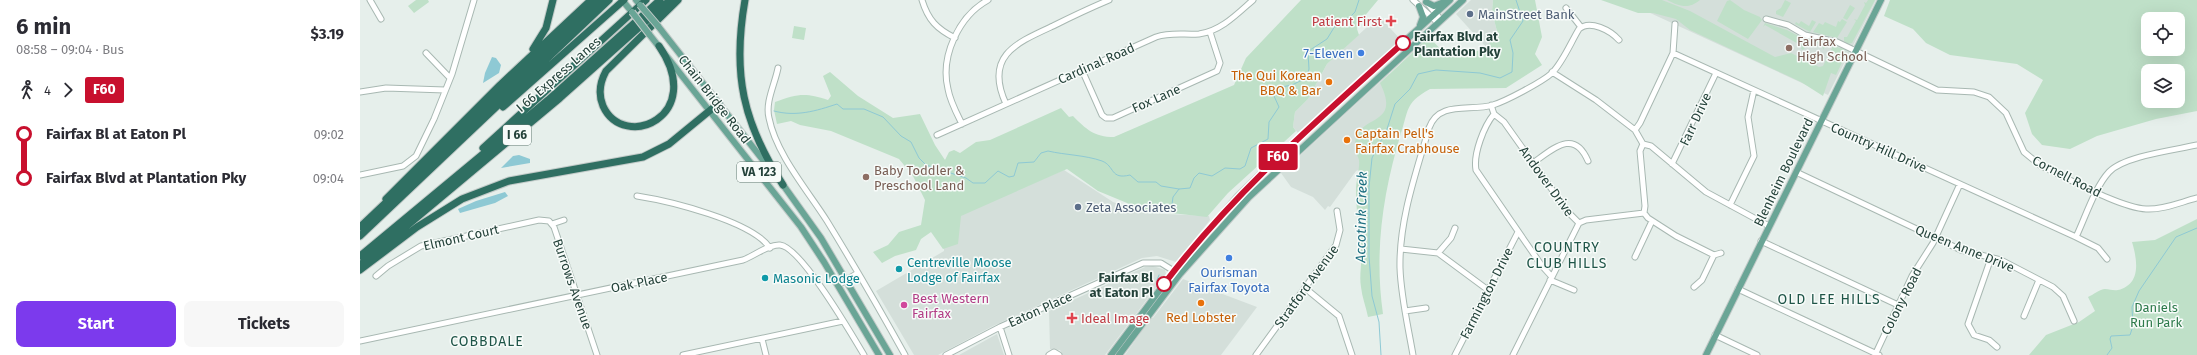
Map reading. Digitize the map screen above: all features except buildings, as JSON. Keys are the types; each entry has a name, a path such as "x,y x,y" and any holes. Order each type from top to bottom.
{"highway":[{"path":"500,85 531,52 540,39 550,18 553,0"},
{"path":"378,211 389,194 500,85 592,0"},
{"path":"360,227 600,0"},
{"name":"I 66 Express Lanes","path":"360,236 609,0"},
{"path":"467,136 480,128 617,7 623,0"},
{"name":"I 66 Express Lanes","path":"360,256 553,95 660,0"},
{"name":"I 66","path":"360,265 560,98 670,0"},
{"path":"659,46 668,62 673,79 673,97 667,111 655,121 638,126 626,125 614,120 605,108 600,95 602,80 606,71 678,0"},
{"path":"744,0 739,48 743,94 758,142 784,186"},
{"path":"438,190 642,2"},
{"path":"360,270 417,226 462,199 509,181 643,157 669,144 719,103"}],"main road":[{"name":"Chain Bridge Road","path":"623,0 801,226 879,355"},
{"path":"1425,1 1434,6 1449,0"},
{"path":"1119,355 1214,222 1257,177 1449,0"},
{"path":"1111,355 1177,272 1275,171 1463,0"},
{"name":"Blenheim Boulevard","path":"1706,355 1881,0"},
{"name":"Chain Bridge Road","path":"642,2 658,26 784,186 815,230 890,355"},
{"path":"1418,29 1423,17 1419,6"}],"street":[{"path":"370,0 381,19"},
{"path":"360,175 402,166 413,159 425,139 450,78 474,0"},
{"path":"922,0 927,15 934,26 955,38"},
{"path":"962,124 950,96 946,80 947,61 955,38 968,16 988,0"},
{"path":"1006,104 1000,89 999,74 1002,61 1010,49 1024,39 1102,1 1109,0"},
{"name":"Cardinal Road","path":"937,135 1159,36 1210,32 1225,24 1247,2 1254,0"},
{"path":"1413,0 1430,18 1440,21"},
{"path":"1425,1 1436,13 1440,21"},
{"path":"1566,8 1581,27"},
{"name":"Cornell Road","path":"1766,19 1788,25 1805,34 1837,42 1937,90 1974,92 1989,97 2006,113 2020,146 2030,158 2041,166 2130,206 2145,209 2157,208 2197,198"},
{"path":"1635,130 1640,123 1673,54 1675,24"},
{"path":"1413,355 1401,278 1401,249 1405,216 1430,123 1436,116 1446,110 1491,105 1552,72 1581,27 1592,25 1611,33 1620,40"},
{"name":"Fox Lane","path":"1082,70 1102,115 1106,118 1113,118 1217,71 1220,63 1210,32"},
{"path":"426,53 450,78"},
{"name":"Country Hill Drive","path":"1673,54 2076,237 2098,248 2107,259"},
{"path":"778,68 768,105 771,126 792,168 858,273 905,355"},
{"path":"1552,72 1596,100 1635,130 1643,144 1651,146 1706,192 1769,226"},
{"name":"Farr Drive","path":"1672,164 1716,73"},
{"path":"360,92 386,88 445,90"},
{"path":"1730,205 1754,156 1748,117 1754,90"},
{"name":"Andover Drive","path":"1491,105 1494,114 1504,122 1568,212 1579,223 1586,220 1644,213"},
{"path":"1494,114 1488,121 1475,166 1481,178 1551,279 1574,290"},
{"path":"1533,163 1560,144 1566,142 1572,143 1582,151 1588,161"},
{"path":"1643,144 1640,151 1645,206 1644,213 1676,236 1714,255 1720,253"},
{"path":"2076,237 2106,175 2118,165 2197,145"},
{"name":"Queen Anne Drive","path":"1796,172 1966,252 2004,262 2053,287 2061,293 2074,321"},
{"name":"Colony Road","path":"1877,354 1912,276 1936,238 1960,184"},
{"path":"637,196 676,204 730,222 754,235 770,248"},
{"name":"Stratford Avenue","path":"1256,355 1338,241 1340,230 1337,211"},
{"name":"Elmont Court","path":"376,276 388,266 421,246 539,220 546,220 552,224"},
{"name":"Burrows Avenue","path":"564,220 552,224 597,355"},
{"path":"1635,257 1652,220"},
{"path":"1513,355 1579,223"},
{"path":"1438,253 1451,238 1455,228"},
{"name":"Farmington Drive","path":"1455,355 1518,232"},
{"path":"1761,241 1898,305"},
{"name":"Oak Place","path":"360,341 743,260 777,245 784,246 795,255 819,284 864,355"},
{"path":"1401,249 1438,253 1488,290"},
{"path":"1694,286 1702,280 1714,255"},
{"path":"1991,258 1968,324 1974,335 1989,340 1998,346"},
{"name":"Eaton Place","path":"946,355 1000,327 1143,262 1157,262 1177,272"},
{"path":"838,285 858,273"},
{"path":"2024,316 2039,280"},
{"path":"1305,288 1339,316 1352,355"},
{"path":"1738,289 1877,354"},
{"path":"1405,311 1426,308"},
{"path":"683,355 843,321"},
{"path":"1000,327 1009,355"},
{"path":"1715,335 1757,355"},
{"path":"762,339 766,355"},
{"path":"1048,355 1054,352 1059,355"}],"shaded area":[{"path":"1471,0 1493,0 1492,12 1498,35 1486,47 1456,14"},
{"name":"Fairfax High School","path":"1622,0 1876,0 1828,95"},
{"path":"1379,16 1401,40 1298,133 1293,127 1295,112 1308,99 1327,64"},
{"path":"1389,74 1405,92 1377,162 1356,171 1330,207 1328,206 1325,210 1313,197 1291,187 1281,173"},
{"path":"1064,170 1113,202 1143,213 1209,216 1210,220 1176,262 1157,256 1142,258 993,326 938,355 914,355 876,291 944,251 944,221"},
{"path":"1153,266 1165,270 1166,274 1105,355 1063,355 1060,350 1050,349 1049,311 1145,267"},
{"path":"1183,279 1257,307 1221,355 1125,355 1151,318 1153,318"},
{"path":"997,334 1004,355 959,355"}],"green space":[{"path":"416,0 428,0 429,2 414,13 408,6"},
{"path":"1301,0 1378,0 1358,24 1357,29 1359,35 1327,64 1308,99 1295,112 1293,127 1296,131 1228,193 1207,217 1144,210 1098,191 1067,169 961,216 958,244 943,249 931,232 921,239 916,250 895,256 882,263 873,252 888,245 899,232 921,225 925,200 913,176 899,159 831,131 800,125 791,121 777,124 774,110 775,102 801,95 813,96 828,100 831,96 823,76 830,72 858,96 893,118 920,114 935,145 945,160 949,152 954,150 960,153 976,142 990,140 1061,108 1069,117 1073,116 1082,125 1096,134 1114,137 1234,85 1246,58"},
{"path":"1493,0 1535,0 1542,37 1535,54 1542,65 1506,88 1430,89 1417,97 1411,104 1406,114 1389,178 1382,222 1379,268 1383,314 1368,317 1360,283 1361,254 1356,198 1359,163 1355,148 1357,135 1362,128 1382,114 1386,107 1386,98 1380,83 1429,37 1445,54 1474,52 1480,50 1492,41 1498,35 1492,12"},
{"path":"1601,0 1662,0 1690,11 1775,57 1791,53 1819,67 1823,66 1833,46 1844,49 1846,54 1836,75 1831,73 1823,96 1801,82 1690,30 1676,19 1653,13 1638,13"},
{"path":"1667,0 1700,0 1691,5 1684,6"},
{"path":"1730,0 1744,10 1760,17 1762,20 1748,39 1717,21 1727,1"},
{"path":"1785,0 1791,3 1783,17 1776,14 1776,11 1781,8"},
{"path":"1868,0 1875,0 1852,43 1848,44 1844,41 1844,37 1847,37 1856,21 1854,19 1857,20 1865,5 1864,2 1866,3"},
{"path":"1890,0 2197,0 2197,111 2156,119 2097,136 2070,149 2042,145 2032,134 2025,113 2043,80 2017,64 1950,55 1926,43 1913,29 1884,16"},
{"path":"1850,5 1855,8 1847,20 1843,18"},
{"path":"1842,19 1847,22 1837,38 1813,32 1819,23 1823,25 1825,22 1836,27 1838,21 1840,22"},
{"path":"1812,20 1816,22 1810,32 1795,24 1796,22 1799,24 1801,21 1809,26"},
{"path":"1765,23 1787,30 1804,39 1805,36 1824,42 1826,46 1823,50 1823,46 1810,39 1809,41 1806,40 1803,46 1805,48 1803,50 1801,49 1802,46 1765,25 1763,27"},
{"path":"794,26 806,28 804,40 792,38"},
{"name":"Daniels Run Park","path":"2197,219 2197,355 2029,355 2046,335 2079,322 2095,311 2088,297 2103,289 2118,290 2126,287 2131,282 2136,270 2132,242 2155,240"}],"water":[{"path":"492,57 496,58 501,65 499,73 483,83 485,73"},
{"path":"519,155 530,159 530,163 501,168 513,156"},
{"path":"505,192 508,196 495,203 460,213 458,209 476,201"}],"waterway":[{"path":"1171,212 1173,197 1179,189 1190,188 1194,178 1199,173 1212,176 1225,168 1240,169 1245,166 1251,148 1268,139 1269,122 1279,107 1274,96 1277,88 1292,85 1306,78 1309,69 1308,53 1310,50 1327,39 1335,26 1341,21 1350,17 1355,12 1359,0"},
{"name":"Accotink Creek","path":"1381,355 1379,322 1372,296 1369,256 1369,187 1372,158 1387,129 1395,104 1410,89 1418,74 1436,70 1480,73 1500,78 1512,72 1513,53 1510,40 1523,21 1516,0"},
{"path":"774,111 782,113 798,113 814,111 837,104 843,109 864,109 883,117 901,136 911,142 919,158 926,165 966,178 973,183 985,183 998,171 1009,177 1014,176 1018,163 1034,162 1041,153 1048,151 1082,156 1102,161 1119,176 1130,175 1138,182 1156,182 1161,186 1179,189"},
{"path":"2107,355 2112,348 2110,339 2111,336 2130,335 2133,326 2132,307 2139,291 2176,237 2197,228"},
{"path":"1157,280 1159,275"}],"bus line":[{"name":"F60","path":"1164,284 1214,222 1253,181 1290,145 1403,43"}],"place":[{"name":"MainStreet Bank","path":"1470,14"},
{"name":"Patient First","path":"1391,21"},
{"name":"Fairfax Blvd at Plantation Pky","path":"1403,43"},
{"name":"Fairfax High School","path":"1789,48"},
{"name":"7-Eleven","path":"1361,53"},
{"name":"The Qui Korean BBQ & Bar","path":"1329,82"},
{"name":"Captain Pell's Fairfax Crabhouse","path":"1347,140"},
{"name":"Baby Toddler & Preschool Land","path":"866,177"},
{"name":"Zeta Associates","path":"1078,207"},
{"name":"Ourisman Fairfax Toyota","path":"1229,258"},
{"name":"Centreville Moose Lodge of Fairfax","path":"899,269"},
{"name":"Masonic Lodge","path":"765,278"},
{"name":"Fairfax Bl at Eaton Pl","path":"1164,284"},
{"name":"Red Lobster","path":"1201,303"},
{"name":"Best Western Fairfax","path":"904,305"},
{"name":"Ideal Image","path":"1072,318"}],"district":[{"name":"COUNTRY CLUB HILLS","path":"1567,256"},
{"name":"OLD LEE HILLS","path":"1829,299"},
{"name":"COBBDALE","path":"487,341"}]}
